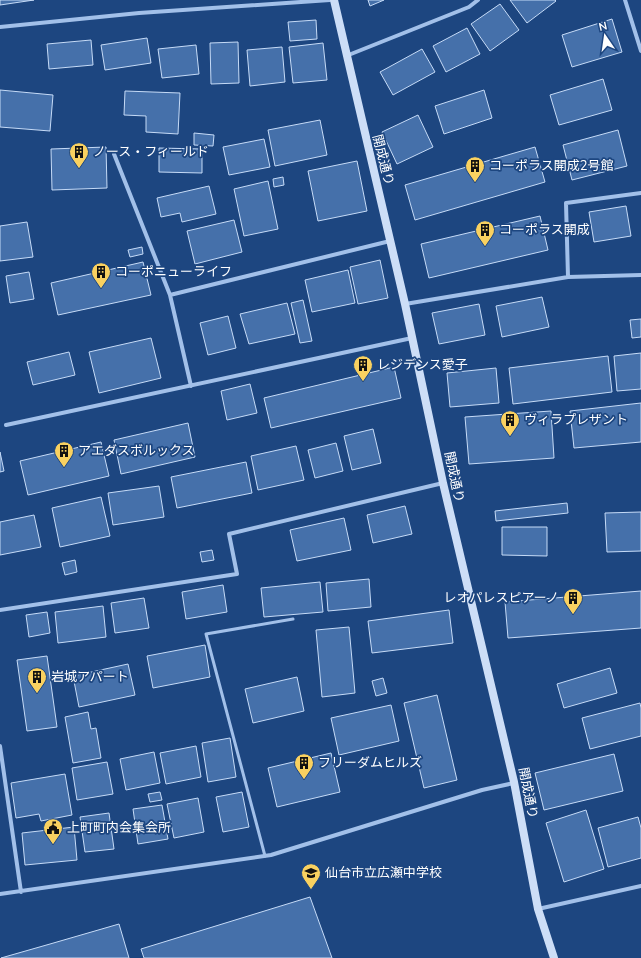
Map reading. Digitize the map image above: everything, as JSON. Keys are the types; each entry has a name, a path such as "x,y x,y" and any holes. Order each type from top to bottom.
{"street":[{"path":"0,27 139,13 330,0"},
{"name":"開成通り","path":"334,0 346,57 405,304 443,483 514,782 538,909 554,958"},
{"path":"346,57 468,7 478,0"},
{"path":"625,0 641,51"},
{"path":"114,154 170,295 191,386"},
{"path":"568,277 566,203 641,193"},
{"path":"170,295 390,241"},
{"path":"405,304 568,277 641,275"},
{"path":"6,425 412,338"},
{"path":"0,610 237,574 230,534 443,483"},
{"path":"0,746 21,892"},
{"path":"0,894 265,856 482,790 514,782"},
{"path":"538,909 641,886"}],"lane":[{"path":"265,856 206,634 293,619"}],"building":[{"path":"0,0 34,0 0,5"},
{"path":"368,0 384,0 370,6"},
{"path":"510,0 555,0 556,1 527,23"},
{"path":"500,4 519,30 490,51 471,24"},
{"path":"612,19 622,52 572,67 562,35"},
{"path":"316,20 317,39 290,41 288,22"},
{"path":"467,28 480,54 446,72 433,46"},
{"path":"147,38 151,63 105,70 101,45"},
{"path":"91,40 93,65 49,69 47,44"},
{"path":"238,42 239,83 211,84 210,43"},
{"path":"323,43 327,80 293,83 289,47"},
{"path":"196,45 199,74 162,78 158,49"},
{"path":"282,47 285,82 250,86 247,50"},
{"path":"422,49 435,72 393,95 380,72"},
{"path":"603,79 612,110 559,125 550,95"},
{"path":"0,90 53,95 50,131 0,127"},
{"path":"484,90 492,118 444,134 435,106"},
{"path":"125,91 180,93 178,134 146,132 146,116 124,115"},
{"path":"418,115 433,147 397,164 382,132"},
{"path":"320,120 327,155 275,166 268,130"},
{"path":"618,130 627,166 572,180 563,145"},
{"path":"194,133 214,135 213,146 194,145"},
{"path":"264,139 270,167 229,175 223,147"},
{"name":"ノース・フィールド","path":"106,147 107,188 52,190 51,149"},
{"name":"コーポラス開成2号館","path":"535,147 545,182 415,220 405,185"},
{"path":"159,148 202,149 202,173 159,172"},
{"path":"357,161 367,211 318,221 308,171"},
{"path":"283,177 284,185 274,187 273,179"},
{"path":"268,181 278,229 244,236 234,189"},
{"path":"209,186 216,214 182,222 180,213 161,217 157,198"},
{"path":"626,206 631,236 594,242 589,212"},
{"name":"コーポラス開成","path":"540,216 548,250 429,278 421,244"},
{"path":"234,220 242,252 195,264 187,231"},
{"path":"27,222 33,257 0,261 0,226"},
{"path":"142,247 143,254 130,257 128,250"},
{"path":"380,260 388,298 358,304 350,267"},
{"name":"コーポニューライフ","path":"143,262 151,295 58,315 51,283"},
{"path":"348,270 355,303 312,312 305,280"},
{"path":"29,272 34,299 10,303 6,276"},
{"path":"542,297 549,327 502,337 496,306"},
{"path":"303,300 312,341 300,343 291,303"},
{"path":"287,303 295,334 249,344 240,314"},
{"path":"479,304 485,335 439,344 432,313"},
{"path":"228,316 236,348 208,355 200,323"},
{"path":"641,319 641,337 632,338 630,320"},
{"path":"151,338 161,378 99,393 89,352"},
{"path":"69,352 75,375 33,385 27,362"},
{"path":"641,353 641,389 617,391 614,356"},
{"path":"608,356 612,392 513,404 509,368"},
{"name":"レジデンス愛子","path":"394,367 401,398 271,428 264,398"},
{"path":"496,368 499,403 450,407 447,373"},
{"path":"250,384 257,413 227,420 221,391"},
{"path":"641,403 641,442 574,448 570,411"},
{"name":"ヴィラプレザント","path":"551,411 554,458 469,464 465,417"},
{"path":"188,423 195,457 121,474 114,440"},
{"path":"373,429 381,463 352,470 344,436"},
{"name":"アエダスボルックス","path":"101,442 109,476 28,495 20,461"},
{"path":"336,443 343,471 315,478 308,450"},
{"path":"296,446 304,480 258,490 251,456"},
{"path":"0,452 4,471 0,472"},
{"path":"246,462 252,493 177,508 171,477"},
{"path":"159,486 164,517 113,525 108,493"},
{"path":"101,497 110,536 60,547 52,508"},
{"path":"567,503 568,513 496,521 495,511"},
{"path":"405,506 412,534 373,543 367,515"},
{"path":"641,512 641,551 607,552 605,513"},
{"path":"34,515 41,547 0,555 0,522"},
{"path":"344,518 351,550 297,561 290,530"},
{"path":"502,527 547,527 547,556 502,555"},
{"path":"212,550 214,560 202,562 200,552"},
{"path":"75,560 77,572 65,575 62,563"},
{"path":"369,579 371,607 328,611 326,583"},
{"path":"320,582 323,612 264,617 261,588"},
{"path":"223,585 227,612 186,619 182,592"},
{"name":"レオパレスピアーノ","path":"641,591 641,628 508,638 505,602"},
{"path":"144,598 149,628 115,633 111,603"},
{"path":"103,606 106,637 58,643 55,612"},
{"path":"449,610 453,643 372,653 368,621"},
{"path":"47,612 50,633 29,637 26,615"},
{"path":"349,627 355,693 322,697 316,630"},
{"path":"205,645 210,677 153,688 147,656"},
{"name":"岩城アパート","path":"47,656 57,727 27,731 17,660"},
{"path":"128,664 135,695 79,707 73,676"},
{"path":"610,668 617,693 564,708 557,684"},
{"path":"297,677 304,711 253,723 245,689"},
{"path":"383,678 387,693 376,696 372,681"},
{"path":"437,695 457,780 424,788 404,703"},
{"path":"640,703 641,736 590,749 582,718"},
{"path":"391,705 399,741 339,755 331,718"},
{"path":"88,712 91,729 96,728 101,758 73,763 65,717"},
{"path":"230,738 236,777 208,782 202,743"},
{"path":"196,746 201,777 166,784 160,753"},
{"path":"154,752 160,783 126,790 120,759"},
{"name":"フリーダムヒルズ","path":"331,753 340,792 277,807 268,768"},
{"path":"614,754 623,791 544,810 535,773"},
{"path":"107,762 113,794 77,800 72,768"},
{"path":"65,774 72,815 41,821 39,814 16,818 11,783"},
{"path":"160,792 162,800 150,802 148,794"},
{"path":"242,792 249,827 223,832 216,797"},
{"path":"198,798 204,832 174,838 167,804"},
{"path":"162,805 168,839 138,844 133,809"},
{"path":"586,810 604,869 564,882 546,823"},
{"path":"109,813 114,849 85,852 80,817"},
{"path":"638,817 641,828 641,858 608,867 598,828"},
{"path":"74,827 77,860 25,865 22,833"},
{"path":"310,897 332,958 144,958 141,949"},
{"path":"119,924 129,958 1,958 50,944"}],"place":[{"name":"ノース・フィールド","path":"79,169"},
{"name":"コーポラス開成2号館","path":"475,183"},
{"name":"コーポラス開成","path":"485,247"},
{"name":"コーポニューライフ","path":"101,289"},
{"name":"レジデンス愛子","path":"363,382"},
{"name":"ヴィラプレザント","path":"510,437"},
{"name":"アエダスボルックス","path":"64,468"},
{"name":"レオパレスピアーノ","path":"573,615"},
{"name":"岩城アパート","path":"37,694"},
{"name":"フリーダムヒルズ","path":"304,780"},
{"name":"上町町内会集会所","path":"53,845"},
{"name":"仙台市立広瀬中学校","path":"311,890"}]}
